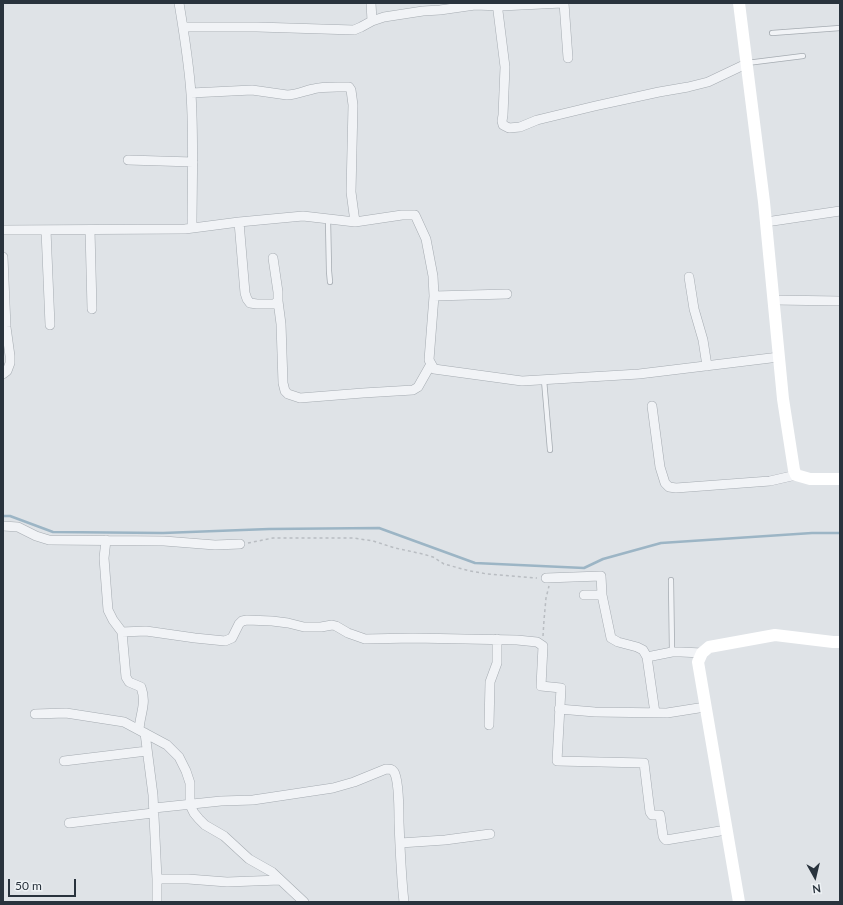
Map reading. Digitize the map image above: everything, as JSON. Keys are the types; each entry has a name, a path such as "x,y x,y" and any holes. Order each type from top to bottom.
{"street":[{"path":"179,3 191,93 193,137 192,228"},
{"path":"371,3 372,21"},
{"path":"183,27 257,27 354,30 384,17 423,11 475,6 563,3 568,58"},
{"path":"739,3 766,222 783,399 796,475"},
{"path":"497,5 505,67 502,121 503,125 509,128 520,127 537,120 595,106 708,82 746,64"},
{"path":"191,93 252,90 293,95 314,89 348,87 351,90 353,105 351,192 355,222"},
{"path":"128,160 192,162"},
{"path":"766,222 840,211"},
{"path":"3,230 185,229 303,216 355,222 402,215 415,215 426,239 434,276 429,360 434,369 522,381 639,374 779,357"},
{"path":"239,222 245,293 247,300 250,303 257,304 274,304 278,301"},
{"path":"46,230 50,325"},
{"path":"90,230 92,309"},
{"path":"3,257 6,327 10,356 10,363 7,371 3,374"},
{"path":"273,258 281,324 283,383 285,391 288,394 300,398 413,390 418,387 431,364"},
{"path":"689,277 694,309 707,366"},
{"path":"434,296 507,294"},
{"path":"774,300 840,301"},
{"path":"652,406 660,467 665,483 669,487 676,488 770,481 796,475 810,479 840,479"},
{"path":"3,526 18,527 36,536 49,540 106,540 215,545 240,544"},
{"path":"106,540 104,558 108,610 122,632 126,677 129,682 141,687 144,704 139,722 147,751 153,795 157,879 156,902"},
{"path":"546,578 601,576 602,595 611,638 618,642 643,650 647,658 655,713"},
{"path":"584,596 602,595"},
{"path":"122,632 146,631 225,641 232,638 242,621 260,620 288,623 304,627 321,627 332,625 365,639 497,639 537,642 543,646 541,686 561,688 557,761 644,763 650,812 652,815 660,815 663,836 666,840 726,830"},
{"path":"738,902 698,662 702,653 710,647 775,635 840,642"},
{"path":"489,725 490,682 497,663 497,639"},
{"path":"647,658 672,652 702,653"},
{"path":"559,709 595,712 667,713 706,707"},
{"path":"35,714 66,713 124,722 167,745 179,757 186,771 190,782 190,805 194,813 206,825 224,836 249,859 272,872 304,902"},
{"path":"64,761 147,751"},
{"path":"69,823 190,805 253,800 333,788 354,782 386,769 391,769 396,777 398,795 404,902"},
{"path":"400,843 445,840 490,834"},
{"path":"157,879 188,878 227,882 280,880"}],"lane":[{"path":"772,33 840,28"},
{"path":"746,64 803,56"},
{"path":"328,219 330,282"},
{"path":"544,380 550,450"},
{"path":"670,580 672,652"}],"path":[{"path":"240,544 273,538 354,538 373,541 395,548 423,554 444,564 470,571 487,574 549,579 550,582 546,598 544,620 543,646"}],"waterway":[{"path":"3,516 10,516 53,532 163,533 269,529 379,528 475,563 584,568 603,559 661,543 812,533 840,533"}]}
